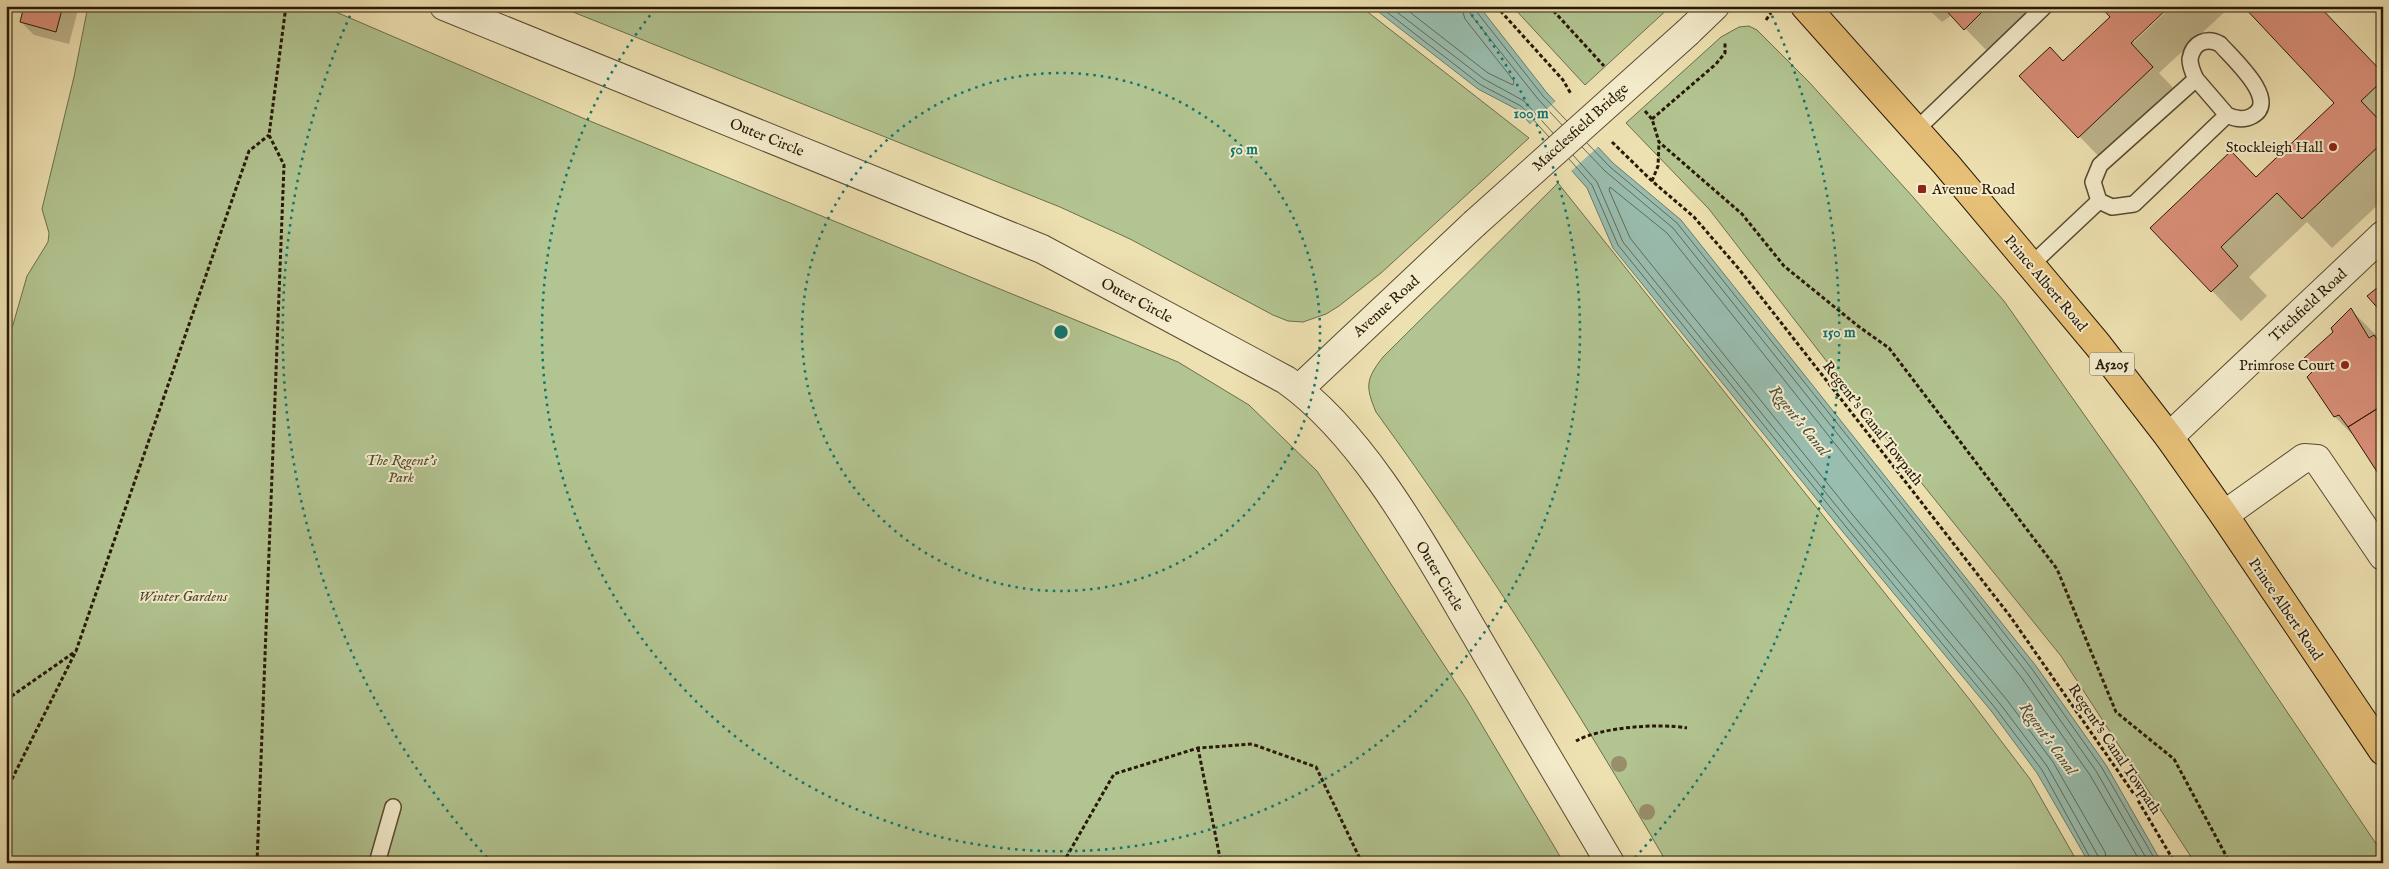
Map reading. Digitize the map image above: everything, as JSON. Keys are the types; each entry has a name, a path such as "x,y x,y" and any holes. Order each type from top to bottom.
{"main road":[{"name":"Prince Albert Road","path":"1805,6 1916,130 2097,344 2169,437 2224,515 2383,751"}],"street":[{"name":"Outer Circle","path":"444,6 1042,249 1286,380 1299,389 1324,411 1352,442 1386,490 1433,563 1610,863"},
{"name":"Macclesfield Bridge","path":"1474,224 1715,6"},
{"name":"Avenue Road","path":"1299,389 1474,224"},
{"name":"Titchfield Road","path":"2169,437 2383,235"},
{"path":"2224,515 2304,458 2317,460 2383,556"}],"lane":[{"path":"1916,130 2045,6"},
{"path":"2204,40 2212,40 2220,44 2259,90 2262,98 2261,105 2257,113 2251,117 2236,119 2226,115 2196,79 2190,60 2194,48 2204,40"},
{"path":"2196,79 2100,165 2093,182 2099,201 2112,207 2134,204 2226,115"},
{"path":"2031,265 2099,201"},
{"path":"377,863 393,807"}],"path":[{"path":"257,863 284,165 269,135 286,6"},
{"path":"1496,6 1563,80 1574,99"},
{"path":"1549,6 1606,68"},
{"path":"1766,20 1771,13"},
{"path":"1652,119 1716,64 1725,53 1724,37"},
{"path":"1639,104 1652,119 1659,142 1658,166 1652,181"},
{"path":"6,791 76,651 249,151 269,135"},
{"name":"Regent's Canal Towpath","path":"1610,140 1652,181 1694,217 1739,269 2010,616 2136,797 2174,863"},
{"path":"1659,142 1742,214 1784,266 1858,326 1889,348 2057,569 2116,712 2174,759 2230,863"},
{"path":"6,700 76,651"},
{"path":"1547,756 1591,733 1670,724 1687,728"},
{"path":"1063,863 1114,774 1198,748 1252,744 1316,767 1362,863"},
{"path":"1198,748 1221,863"}],"green space":[{"name":"The Regent's Park","path":"88,6 322,6 585,119 1178,362 1249,405 1317,471 1467,700 1564,863 6,863 6,349 27,276 48,242 49,233 42,209 74,77"},
{"path":"558,6 1360,6 1529,138 1381,273 1339,306 1326,314 1303,322 1288,321 1273,315 1130,239 1060,207"},
{"path":"1512,6 1671,6 1585,85"},
{"path":"1749,26 1757,30 1809,82 2004,301 2138,491 2383,854 2383,863 2195,863 2061,656 1899,455 1709,209 1626,123 1721,37 1739,27"},
{"path":"1558,183 1970,700 2030,779 2078,863 1667,863 1527,633 1491,577 1376,412 1370,396 1370,377 1383,357"}],"water":[{"name":"Regent's Canal","path":"1371,6 1479,6 1547,93 1613,163 1681,220 2036,666 2106,765 2162,863 2089,863 2037,773 1992,712 1843,532 1613,248 1587,188 1518,110 1478,89"}],"pier":[{"path":"1557,100 1600,145 1570,172 1528,126"}],"building":[{"path":"24,6 63,6 56,32 20,22"},
{"path":"1942,6 1988,6 1964,30"},
{"path":"2100,6 2170,6 2131,43 2153,67 2078,138 2019,76 2050,47 2063,61 2110,17"},
{"name":"Stockleigh Hall","path":"2243,6 2319,6 2383,73 2383,80 2361,101 2383,124 2383,142 2302,219 2277,193 2221,247 2238,266 2211,292 2150,228 2231,151 2256,177 2334,103"},
{"path":"2383,283 2383,314 2367,296"},
{"name":"Primrose Court","path":"2351,308 2369,338 2374,335 2383,349 2383,405 2348,427 2339,415 2334,417 2307,377 2312,372 2303,359 2333,332 2331,328"},
{"path":"2383,405 2383,481 2348,427"}],"place":[{"name":"Stockleigh Hall","path":"2333,147"},
{"name":"Avenue Road","path":"1922,189"},
{"name":"Primrose Court","path":"2345,365"}],"park label":[{"name":"Winter Gardens","path":"183,596"}]}
